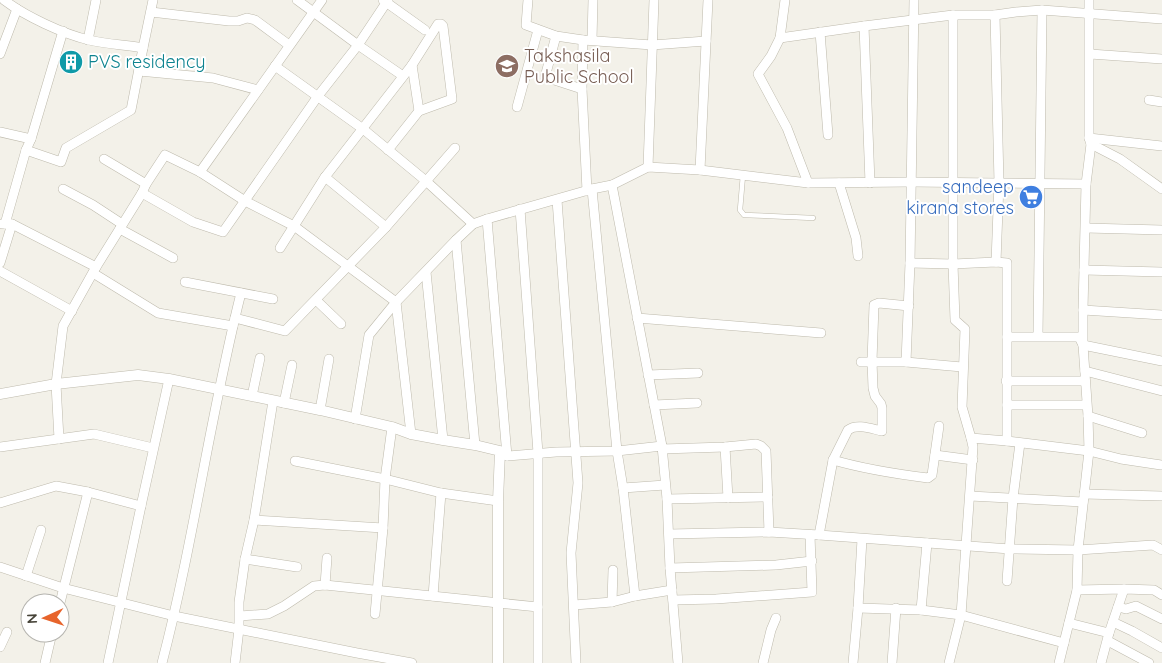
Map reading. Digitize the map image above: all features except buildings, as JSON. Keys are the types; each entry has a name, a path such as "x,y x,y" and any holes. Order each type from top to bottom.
{"street":[{"path":"4,0 17,9 63,31 88,40 143,48"},
{"path":"88,40 96,0"},
{"path":"26,150 61,162 66,148 131,110 153,0"},
{"path":"297,0 403,76"},
{"path":"200,172 322,0"},
{"path":"528,0 526,25 556,36 652,45 706,41"},
{"path":"593,0 582,89 590,190 617,451 635,596"},
{"path":"648,167 654,0"},
{"path":"700,170 708,0"},
{"path":"785,0 780,38 771,56 758,74 787,128 808,183"},
{"path":"906,362 912,182 914,0"},
{"path":"1059,663 1077,590 1078,550 1089,452 1084,370 1083,310 1086,184 1090,141 1089,0"},
{"path":"142,193 193,222 223,232 318,96 358,45 386,1 425,30"},
{"path":"0,54 17,9"},
{"path":"780,38 953,15 995,15 1042,10 1162,19"},
{"path":"1038,336 1042,10"},
{"path":"151,12 229,21 250,18 289,45"},
{"path":"949,663 961,615 973,460 971,438 962,408 964,329 955,320 953,264 953,15"},
{"path":"995,15 999,183 996,262"},
{"path":"280,248 325,178 412,66 438,24 441,24 443,26 452,100 419,111 388,150"},
{"path":"864,26 870,183"},
{"path":"517,107 538,30"},
{"path":"0,263 6,224 26,150 31,139 63,31"},
{"path":"820,32 828,135"},
{"path":"556,36 545,77 582,89"},
{"path":"1090,54 1162,59"},
{"path":"275,66 363,129 426,181 473,224"},
{"path":"412,66 419,111"},
{"path":"139,71 213,78 258,90"},
{"path":"1149,100 1162,102"},
{"path":"0,132 31,139"},
{"path":"1090,141 1162,146"},
{"path":"1090,141 1120,159 1162,189"},
{"path":"6,224 95,270 158,313 234,322 285,331 386,228 455,148"},
{"path":"58,439 56,384 63,326 146,184 166,155 200,172 245,201 294,226 396,302 411,434"},
{"path":"104,159 146,184"},
{"path":"355,419 369,336 396,302 473,224 612,185 648,167 700,170 808,183 1086,184"},
{"path":"325,178 386,228"},
{"path":"839,183 856,238 858,256"},
{"path":"612,185 662,448 678,663"},
{"path":"63,189 93,205 121,226 173,258"},
{"path":"557,200 578,483 571,553 576,663"},
{"path":"520,210 538,453 538,663"},
{"path":"487,219 503,453 498,501 498,663"},
{"path":"1086,228 1162,230"},
{"path":"456,240 475,445"},
{"path":"910,263 1007,263 1007,441"},
{"path":"1084,270 1162,272"},
{"path":"0,271 72,311"},
{"path":"426,272 443,440"},
{"path":"185,282 274,299"},
{"path":"162,663 174,616 219,390 241,293"},
{"path":"316,300 341,324"},
{"path":"574,605 612,602 635,596 672,595 716,599 812,592 814,535 833,460 850,428 855,426 882,431 882,408 874,393 872,361 874,305 879,303 909,306"},
{"path":"1083,310 1162,315"},
{"path":"638,318 821,333"},
{"path":"1007,337 1079,337 1083,345"},
{"path":"1083,345 1162,361"},
{"path":"252,396 260,358"},
{"path":"320,410 329,359"},
{"path":"861,362 906,362 962,367"},
{"path":"284,403 292,365"},
{"path":"1084,370 1162,391"},
{"path":"648,375 698,373"},
{"path":"0,394 56,384 138,375 169,378 320,410 392,427 411,434 475,445 503,453 617,451 756,444 765,449 769,532"},
{"path":"108,663 169,378"},
{"path":"1006,381 1085,381"},
{"path":"235,663 240,616 239,602 274,401"},
{"path":"654,404 697,403"},
{"path":"1006,405 1086,405"},
{"path":"1088,416 1142,434"},
{"path":"833,460 862,468 928,478 932,474 939,426"},
{"path":"375,614 385,479 392,427"},
{"path":"0,447 94,434 153,448"},
{"path":"971,438 1089,452 1161,465"},
{"path":"1007,581 1013,498 1020,443"},
{"path":"725,447 728,498"},
{"path":"935,455 973,460"},
{"path":"295,461 385,479 441,493 498,501"},
{"path":"623,488 665,485"},
{"path":"0,503 56,486 141,506"},
{"path":"62,593 88,492"},
{"path":"433,596 441,493"},
{"path":"970,496 1013,498 1162,496"},
{"path":"667,498 768,497"},
{"path":"254,520 382,528"},
{"path":"26,576 41,530"},
{"path":"669,534 769,532 1010,549 1078,550 1153,545 1162,550"},
{"path":"853,663 862,539"},
{"path":"920,610 927,544"},
{"path":"325,585 327,558"},
{"path":"246,559 297,567"},
{"path":"670,568 776,565 812,561"},
{"path":"0,566 63,588 174,616 412,663"},
{"path":"612,602 613,570"},
{"path":"240,616 268,614 314,586 325,585 538,607"},
{"path":"1102,663 1108,637 1124,589"},
{"path":"1077,590 1154,590 1162,595"},
{"path":"1118,607 1126,609 1136,606 1162,620"},
{"path":"858,608 896,608 961,615 1064,643"},
{"path":"892,663 896,608"},
{"path":"763,663 776,618"},
{"path":"1113,622 1162,648"},
{"path":"1069,623 1108,637 1150,663"},
{"path":"0,647 7,632"},
{"path":"45,663 50,643"},
{"path":"355,663 357,653"}],"lane":[{"path":"743,175 740,210 744,216 813,218"}],"place":[{"name":"PVS residency","path":"71,62"},
{"name":"Takshasila Public School","path":"507,66"},
{"name":"sandeep kirana stores","path":"1031,197"}]}
